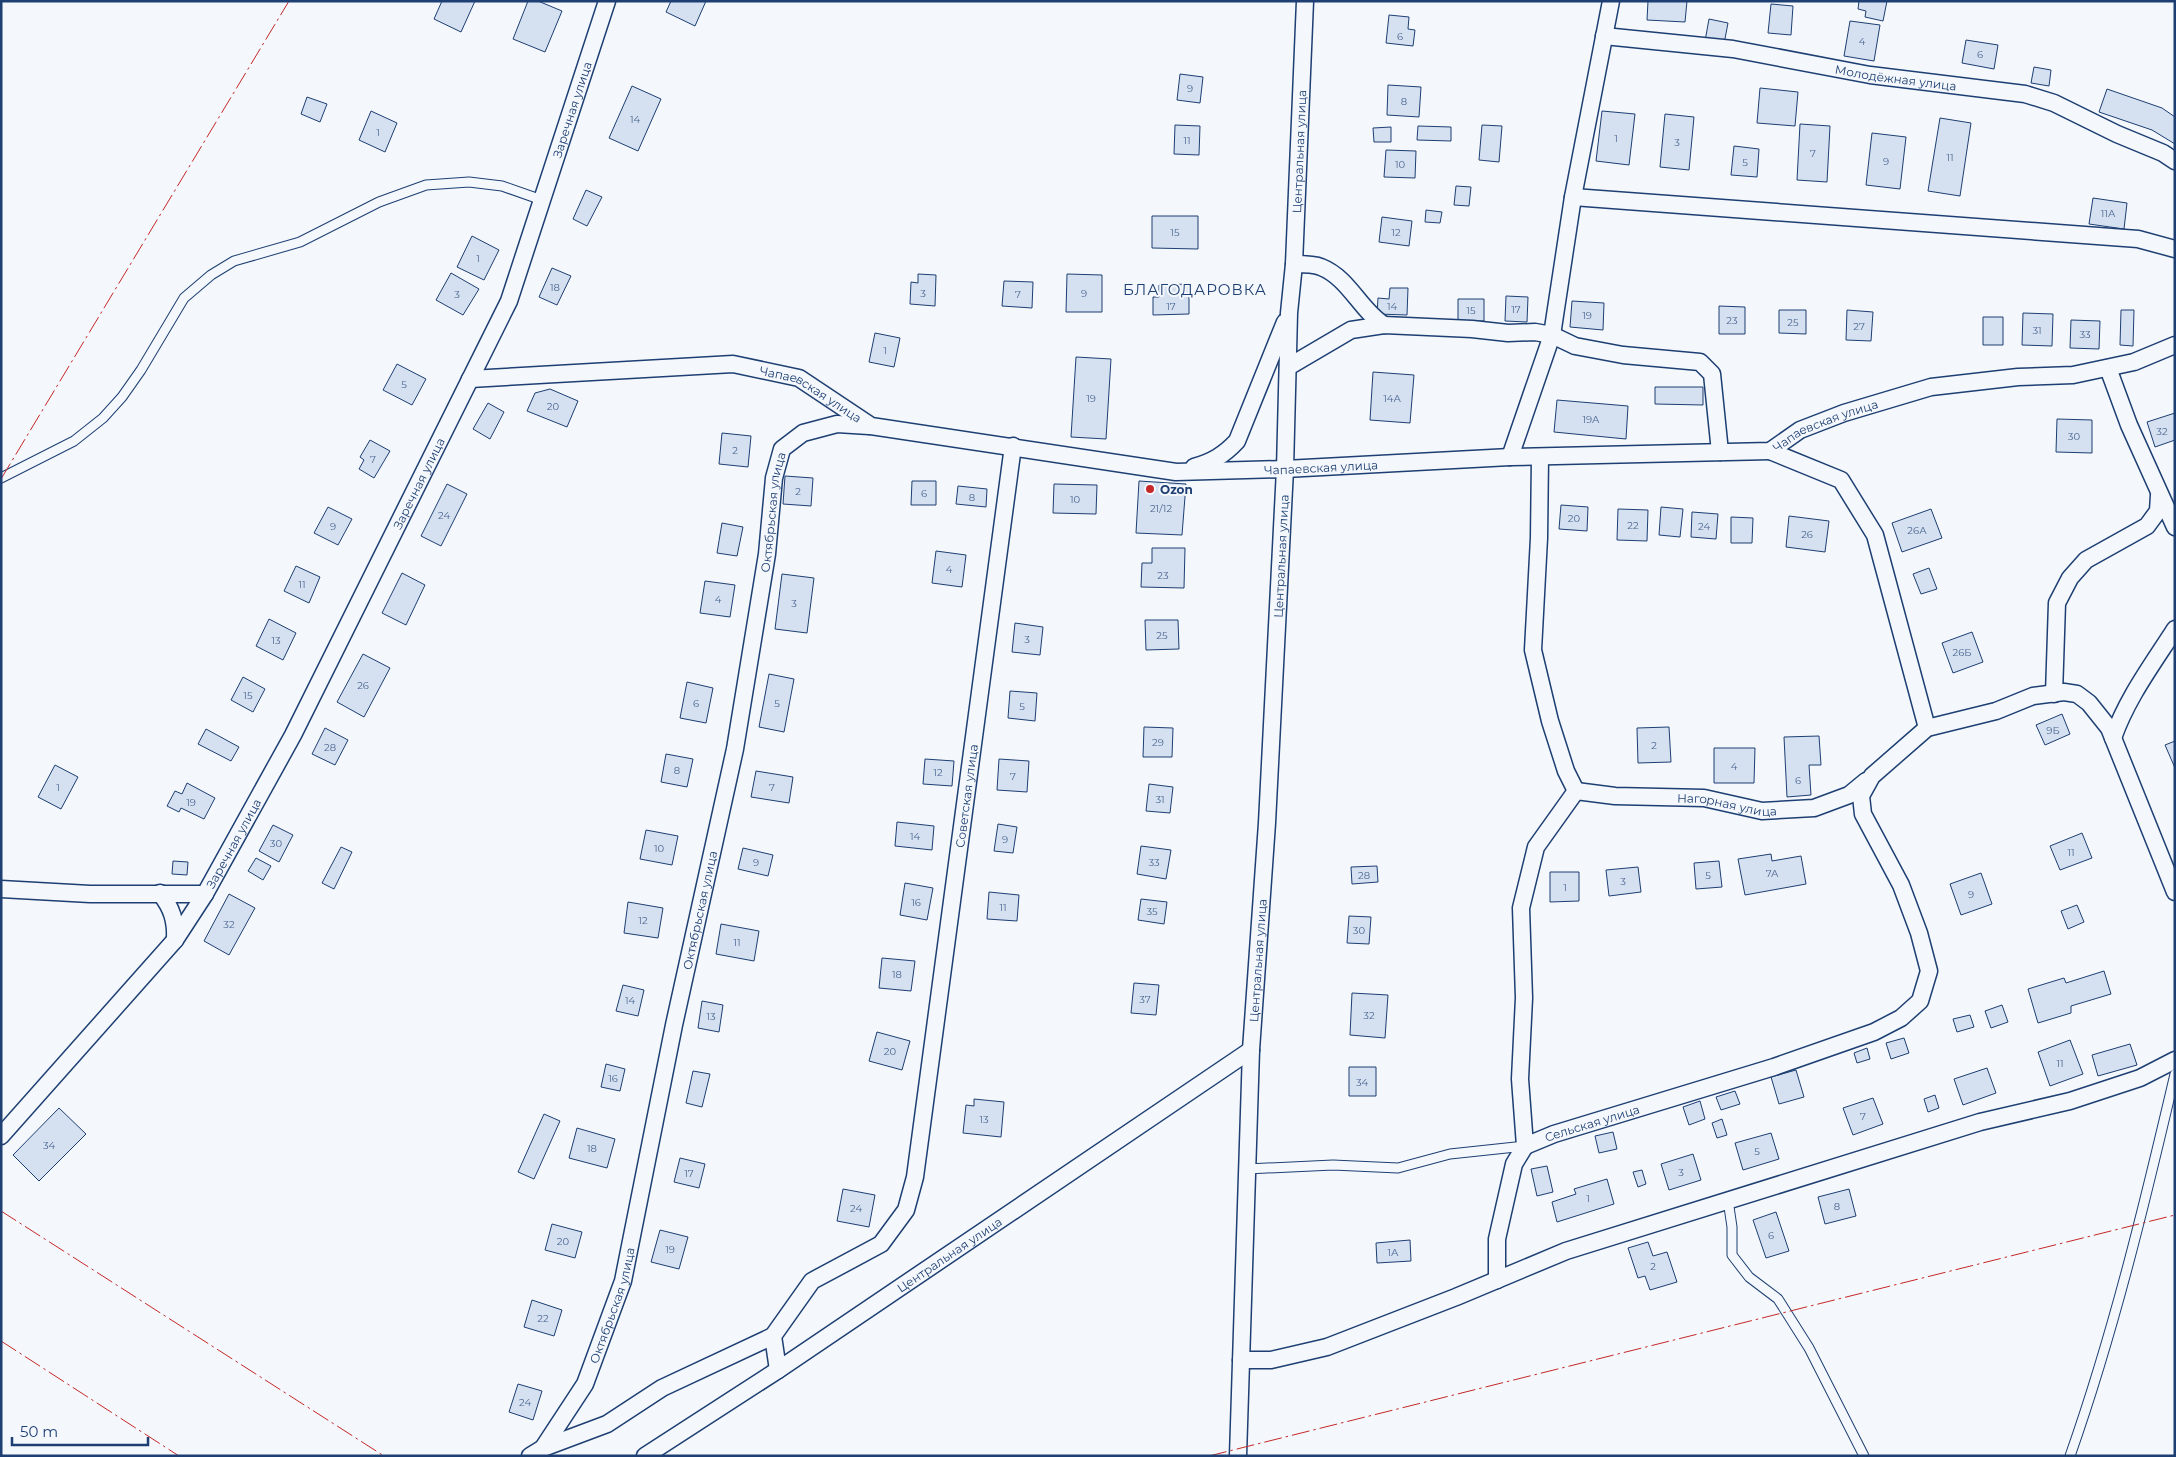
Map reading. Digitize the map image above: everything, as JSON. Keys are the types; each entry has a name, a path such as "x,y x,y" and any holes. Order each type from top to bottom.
{"street":[{"name":"Заречная улица","path":"1,1136 175,940 205,894 293,735 509,301 607,1"},
{"name":"Центральная улица","path":"1238,1456 1251,1050 1267,823 1285,469 1289,312 1294,264 1305,1"},
{"path":"1510,456 1552,335 1573,197 1611,1"},
{"name":"Молодёжная улица","path":"1604,36 1733,49 1870,75 2025,94 2054,103 2117,134 2163,152 2175,161"},
{"path":"1573,197 2138,239 2175,249"},
{"path":"1294,264 1321,266 1335,275 1354,293 1372,318 1384,325"},
{"path":"1176,472 1206,464 1225,454 1237,442 1289,312"},
{"path":"1288,367 1351,330 1384,325 1508,333 1535,332 1552,335 1575,346 1623,355 1700,362 1712,374 1720,452"},
{"name":"Чапаевская улица","path":"470,379 733,364 799,378 871,426 1176,472 1285,469 1510,456 1540,457 1770,451 1800,430 1844,413 1931,387 2018,377 2073,375 2134,362 2175,345"},
{"path":"2108,368 2159,495 2175,528"},
{"name":"Октябрьская улица","path":"536,1452 584,1384 603,1340 623,1282 674,1025 735,749 767,554 774,478 782,449 803,433 837,424 871,426"},
{"name":"Советская улица","path":"773,1336 812,1281 881,1244 906,1210 916,1177 1013,446"},
{"path":"1770,451 1841,480 1875,535 1927,728 1996,711 2033,696 2077,694 2089,703 2109,728 2175,892"},
{"path":"1497,1280 1499,1230 1514,1164 1525,1146 1520,1079 1524,998 1521,908 1536,847 1576,791 1566,771 1550,721 1533,650 1539,538 1540,457"},
{"path":"2054,694 2057,603 2070,578 2086,560 2147,526 2158,510 2159,495"},
{"path":"2113,738 2120,718 2135,689 2175,629"},
{"name":"Нагорная улица","path":"1576,791 1625,797 1704,798 1762,812 1814,808 1849,795 1927,728"},
{"name":"Сельская улица","path":"1525,1146 1554,1134 1774,1067 1874,1032 1901,1018 1920,1001 1928,971 1919,933 1901,885 1863,814 1861,796 1872,776"},
{"path":"1,889 90,894 205,894"},
{"path":"160,893 169,904 176,923 175,940"},
{"name":"Центральная улица","path":"645,1456 778,1370 1251,1050"},
{"path":"1241,1360 1271,1360 1328,1347 1566,1251 1980,1122 2070,1101 2140,1078 2175,1060"},
{"path":"536,1452 607,1424 662,1388 773,1336 778,1370"}],"lane":[{"path":"1,478 74,441 103,418 122,397 141,370 184,298 211,276 234,261 300,242 380,202 426,185 469,182 502,186 542,200"},
{"path":"2070,1456 2086,1411 2141,1220 2175,1074"},
{"name":"Сельская улица","path":"1247,1169 1333,1164 1398,1168 1450,1154 1525,1146"},
{"path":"1728,1200 1732,1227 1732,1255 1749,1276 1778,1299 1808,1348 1864,1456"}],"building":[{"path":"442,1 475,1 461,32 434,19"},
{"path":"528,1 538,1 562,11 545,52 513,39"},
{"path":"671,1 706,1 695,26 666,12"},
{"path":"1648,1 1687,1 1685,22 1647,20"},
{"path":"1859,1 1887,1 1883,21 1865,17 1866,11 1858,9"},
{"path":"1771,4 1793,6 1791,35 1768,33"},
{"path":"1389,15 1409,17 1408,29 1415,30 1413,46 1386,43"},
{"path":"1709,19 1728,23 1724,44 1705,41"},
{"path":"1850,21 1880,25 1874,61 1844,56"},
{"path":"1966,40 1998,45 1994,69 1962,63"},
{"path":"2034,67 2051,70 2049,86 2031,83"},
{"path":"1180,74 1203,77 1200,103 1177,100"},
{"path":"1388,85 1421,87 1419,117 1387,115"},
{"path":"632,86 661,99 638,151 609,138"},
{"path":"1760,88 1798,92 1795,126 1757,123"},
{"path":"2107,89 2162,108 2175,117 2175,144 2152,130 2099,112"},
{"path":"307,97 327,104 320,122 301,114"},
{"path":"371,111 397,123 385,152 359,140"},
{"path":"1602,111 1635,114 1629,165 1596,161"},
{"path":"1665,114 1694,117 1689,170 1660,167"},
{"path":"1940,118 1971,123 1960,196 1928,191"},
{"path":"1800,124 1830,126 1827,182 1797,180"},
{"path":"1175,125 1200,126 1199,155 1174,154"},
{"path":"1482,125 1502,126 1499,162 1479,160"},
{"path":"1418,126 1451,127 1451,141 1417,140"},
{"path":"1391,127 1391,142 1374,142 1373,128"},
{"path":"1872,133 1906,137 1900,189 1866,185"},
{"path":"1734,146 1759,149 1757,177 1731,175"},
{"path":"1386,150 1416,151 1415,178 1384,177"},
{"path":"1456,186 1471,187 1469,206 1454,205"},
{"path":"586,190 602,197 587,226 573,219"},
{"path":"2093,198 2127,203 2124,229 2089,224"},
{"path":"1426,210 1442,212 1440,223 1425,222"},
{"path":"1152,216 1198,216 1198,249 1152,248"},
{"path":"1382,217 1412,221 1409,246 1379,242"},
{"path":"472,236 499,250 484,280 457,267"},
{"path":"552,268 571,276 557,305 539,297"},
{"path":"451,273 479,289 463,315 436,300"},
{"path":"918,274 936,275 935,306 910,304 911,282 918,283"},
{"path":"1067,274 1102,275 1102,312 1066,312"},
{"path":"1004,281 1033,282 1032,308 1002,306"},
{"path":"1189,284 1189,314 1153,315 1153,297 1159,297 1159,285"},
{"path":"1390,288 1408,288 1407,315 1377,314 1378,298 1389,299"},
{"path":"1506,296 1528,297 1527,322 1505,321"},
{"path":"1458,299 1484,299 1484,321 1458,321"},
{"path":"1572,301 1604,303 1603,330 1570,327"},
{"path":"1719,306 1745,307 1745,334 1719,334"},
{"path":"1779,310 1806,310 1806,334 1779,333"},
{"path":"1847,310 1873,312 1871,341 1846,340"},
{"path":"2121,310 2134,310 2133,346 2120,345"},
{"path":"2023,313 2053,314 2052,346 2022,345"},
{"path":"1983,317 2003,317 2003,345 1983,345"},
{"path":"2071,320 2100,321 2099,349 2070,348"},
{"path":"875,333 900,338 894,367 869,362"},
{"path":"1076,357 1111,359 1106,439 1071,437"},
{"path":"397,364 426,379 412,405 383,390"},
{"path":"1373,372 1414,375 1410,423 1370,420"},
{"path":"1655,387 1703,387 1703,405 1655,404"},
{"path":"550,389 578,401 567,427 527,411 535,393"},
{"path":"1557,400 1628,406 1626,439 1554,432"},
{"path":"488,403 504,412 490,439 473,429"},
{"path":"2175,413 2175,440 2155,447 2147,422"},
{"path":"2057,419 2092,420 2092,453 2056,452"},
{"path":"722,433 751,436 748,467 719,464"},
{"path":"370,440 390,451 374,478 359,469 364,460 360,457"},
{"path":"785,476 813,478 811,506 783,504"},
{"path":"912,481 936,481 936,505 911,505"},
{"path":"1139,481 1186,484 1182,535 1136,533"},
{"path":"447,484 467,494 441,546 421,536"},
{"path":"1054,484 1097,485 1096,514 1053,513"},
{"path":"958,486 987,489 986,507 956,504"},
{"path":"1561,505 1588,507 1587,531 1559,529"},
{"path":"328,507 352,519 338,545 314,533"},
{"path":"1661,507 1683,509 1680,537 1659,535"},
{"path":"1618,509 1648,510 1647,541 1617,540"},
{"path":"1931,509 1942,538 1902,552 1892,523"},
{"path":"1692,512 1718,514 1716,539 1691,537"},
{"path":"1789,516 1829,521 1825,552 1786,547"},
{"path":"1731,517 1753,518 1752,543 1731,543"},
{"path":"722,523 743,527 737,556 717,553"},
{"path":"1152,548 1185,548 1184,588 1141,587 1142,563 1152,563"},
{"path":"936,551 966,555 962,587 932,583"},
{"path":"296,566 320,577 309,603 284,591"},
{"path":"1929,568 1937,589 1921,594 1913,574"},
{"path":"402,573 425,585 406,625 382,613"},
{"path":"782,574 814,578 807,633 775,629"},
{"path":"705,581 735,585 730,617 700,613"},
{"path":"269,619 296,633 283,660 256,646"},
{"path":"1145,620 1178,620 1179,649 1146,650"},
{"path":"1015,623 1043,627 1040,655 1012,652"},
{"path":"1972,632 1983,662 1953,673 1942,643"},
{"path":"363,654 390,668 364,717 337,702"},
{"path":"769,674 794,679 784,732 759,727"},
{"path":"243,677 265,689 253,712 231,700"},
{"path":"687,682 713,688 706,723 680,718"},
{"path":"1010,691 1037,693 1035,721 1008,718"},
{"path":"2062,714 2070,734 2045,745 2036,725"},
{"path":"1144,727 1173,728 1172,757 1143,757"},
{"path":"1669,727 1671,762 1638,763 1637,728"},
{"path":"325,728 348,740 335,765 312,754"},
{"path":"206,729 239,747 231,761 198,744"},
{"path":"1819,736 1821,765 1809,765 1811,795 1787,797 1784,737"},
{"path":"2175,741 2175,768 2165,745"},
{"path":"1714,748 1755,748 1754,783 1714,783"},
{"path":"666,754 693,759 687,787 661,782"},
{"path":"925,759 954,761 952,786 923,784"},
{"path":"999,759 1029,761 1027,792 997,790"},
{"path":"55,765 78,777 61,809 38,797"},
{"path":"756,771 793,777 789,803 751,797"},
{"path":"187,783 215,798 204,819 181,808 179,812 167,806 175,791 182,794"},
{"path":"1149,784 1173,787 1170,813 1146,811"},
{"path":"897,822 934,826 932,850 895,846"},
{"path":"998,824 1017,827 1013,853 994,851"},
{"path":"273,825 293,835 279,862 259,851"},
{"path":"646,830 678,836 672,865 640,859"},
{"path":"2082,833 2092,858 2060,870 2050,846"},
{"path":"1141,846 1171,850 1166,879 1137,874"},
{"path":"341,847 352,852 334,889 322,883"},
{"path":"743,848 773,855 768,876 738,869"},
{"path":"1771,854 1772,861 1801,856 1806,884 1745,895 1738,859"},
{"path":"256,858 271,866 263,880 248,871"},
{"path":"173,861 188,862 187,875 172,874"},
{"path":"1719,861 1722,887 1696,889 1694,863"},
{"path":"1377,866 1378,882 1352,884 1351,867"},
{"path":"1638,867 1641,892 1609,896 1606,870"},
{"path":"1550,872 1579,872 1579,901 1550,902"},
{"path":"1981,873 1992,904 1961,915 1950,884"},
{"path":"905,883 933,888 927,920 900,915"},
{"path":"989,892 1019,895 1017,921 987,919"},
{"path":"229,894 255,908 229,955 204,941"},
{"path":"1141,899 1167,902 1164,924 1138,920"},
{"path":"628,902 663,908 658,938 624,933"},
{"path":"2077,905 2084,922 2068,929 2061,911"},
{"path":"1349,916 1371,917 1369,944 1347,943"},
{"path":"721,924 759,931 754,961 716,954"},
{"path":"882,958 915,961 911,991 879,988"},
{"path":"2104,971 2111,994 2071,1006 2071,1013 2038,1023 2028,989 2064,978 2066,983"},
{"path":"1134,983 1159,985 1156,1015 1131,1013"},
{"path":"623,985 644,990 638,1016 616,1011"},
{"path":"1352,993 1388,995 1385,1038 1350,1035"},
{"path":"702,1001 723,1005 719,1032 698,1028"},
{"path":"2002,1005 2008,1022 1991,1028 1985,1011"},
{"path":"1970,1015 1974,1027 1957,1032 1953,1019"},
{"path":"877,1032 910,1041 902,1070 869,1061"},
{"path":"1904,1038 1909,1053 1891,1059 1886,1043"},
{"path":"2070,1040 2083,1074 2050,1086 2038,1052"},
{"path":"2130,1044 2137,1065 2098,1076 2092,1055"},
{"path":"1867,1048 1870,1059 1857,1063 1854,1053"},
{"path":"606,1064 625,1069 620,1091 601,1087"},
{"path":"1349,1067 1376,1067 1376,1096 1349,1096"},
{"path":"1987,1068 1996,1093 1963,1105 1954,1079"},
{"path":"1796,1070 1804,1097 1779,1104 1771,1077"},
{"path":"693,1071 710,1074 702,1107 686,1103"},
{"path":"1735,1091 1740,1104 1721,1110 1716,1097"},
{"path":"1935,1095 1939,1108 1928,1112 1924,1099"},
{"path":"1873,1098 1883,1124 1853,1135 1843,1108"},
{"path":"974,1099 1004,1102 1001,1137 963,1133 966,1105 974,1106"},
{"path":"1700,1101 1705,1119 1689,1125 1683,1107"},
{"path":"59,1108 86,1134 39,1181 13,1155"},
{"path":"544,1114 560,1121 534,1179 518,1172"},
{"path":"1722,1119 1727,1135 1717,1138 1712,1123"},
{"path":"577,1128 615,1139 607,1168 569,1158"},
{"path":"1613,1132 1617,1149 1599,1153 1595,1136"},
{"path":"1771,1133 1779,1159 1743,1170 1735,1143"},
{"path":"1693,1154 1701,1180 1669,1190 1661,1164"},
{"path":"680,1158 705,1164 699,1188 674,1182"},
{"path":"1547,1166 1553,1192 1537,1196 1531,1169"},
{"path":"1642,1170 1646,1184 1638,1187 1633,1172"},
{"path":"1607,1179 1614,1204 1557,1222 1552,1202 1576,1194 1574,1189"},
{"path":"843,1189 875,1195 869,1227 837,1221"},
{"path":"1849,1189 1856,1216 1825,1224 1818,1197"},
{"path":"1776,1212 1789,1251 1766,1258 1753,1220"},
{"path":"552,1224 582,1232 575,1258 545,1250"},
{"path":"660,1230 688,1237 679,1269 651,1262"},
{"path":"1410,1240 1411,1261 1377,1263 1376,1243"},
{"path":"1648,1242 1653,1256 1667,1252 1677,1282 1650,1290 1645,1276 1638,1278 1628,1248"},
{"path":"532,1300 562,1310 554,1336 524,1327"},
{"path":"518,1384 542,1391 533,1420 509,1412"}],"power":[{"path":"1,479 289,1"},
{"path":"1,1211 384,1456"},
{"path":"1209,1456 2175,1215"},
{"path":"1,1341 179,1456"}],"place":[{"name":"Ozon","path":"1150,489"}],"district":[{"name":"БЛАГОДАРОВКА","path":"1195,289"}]}
